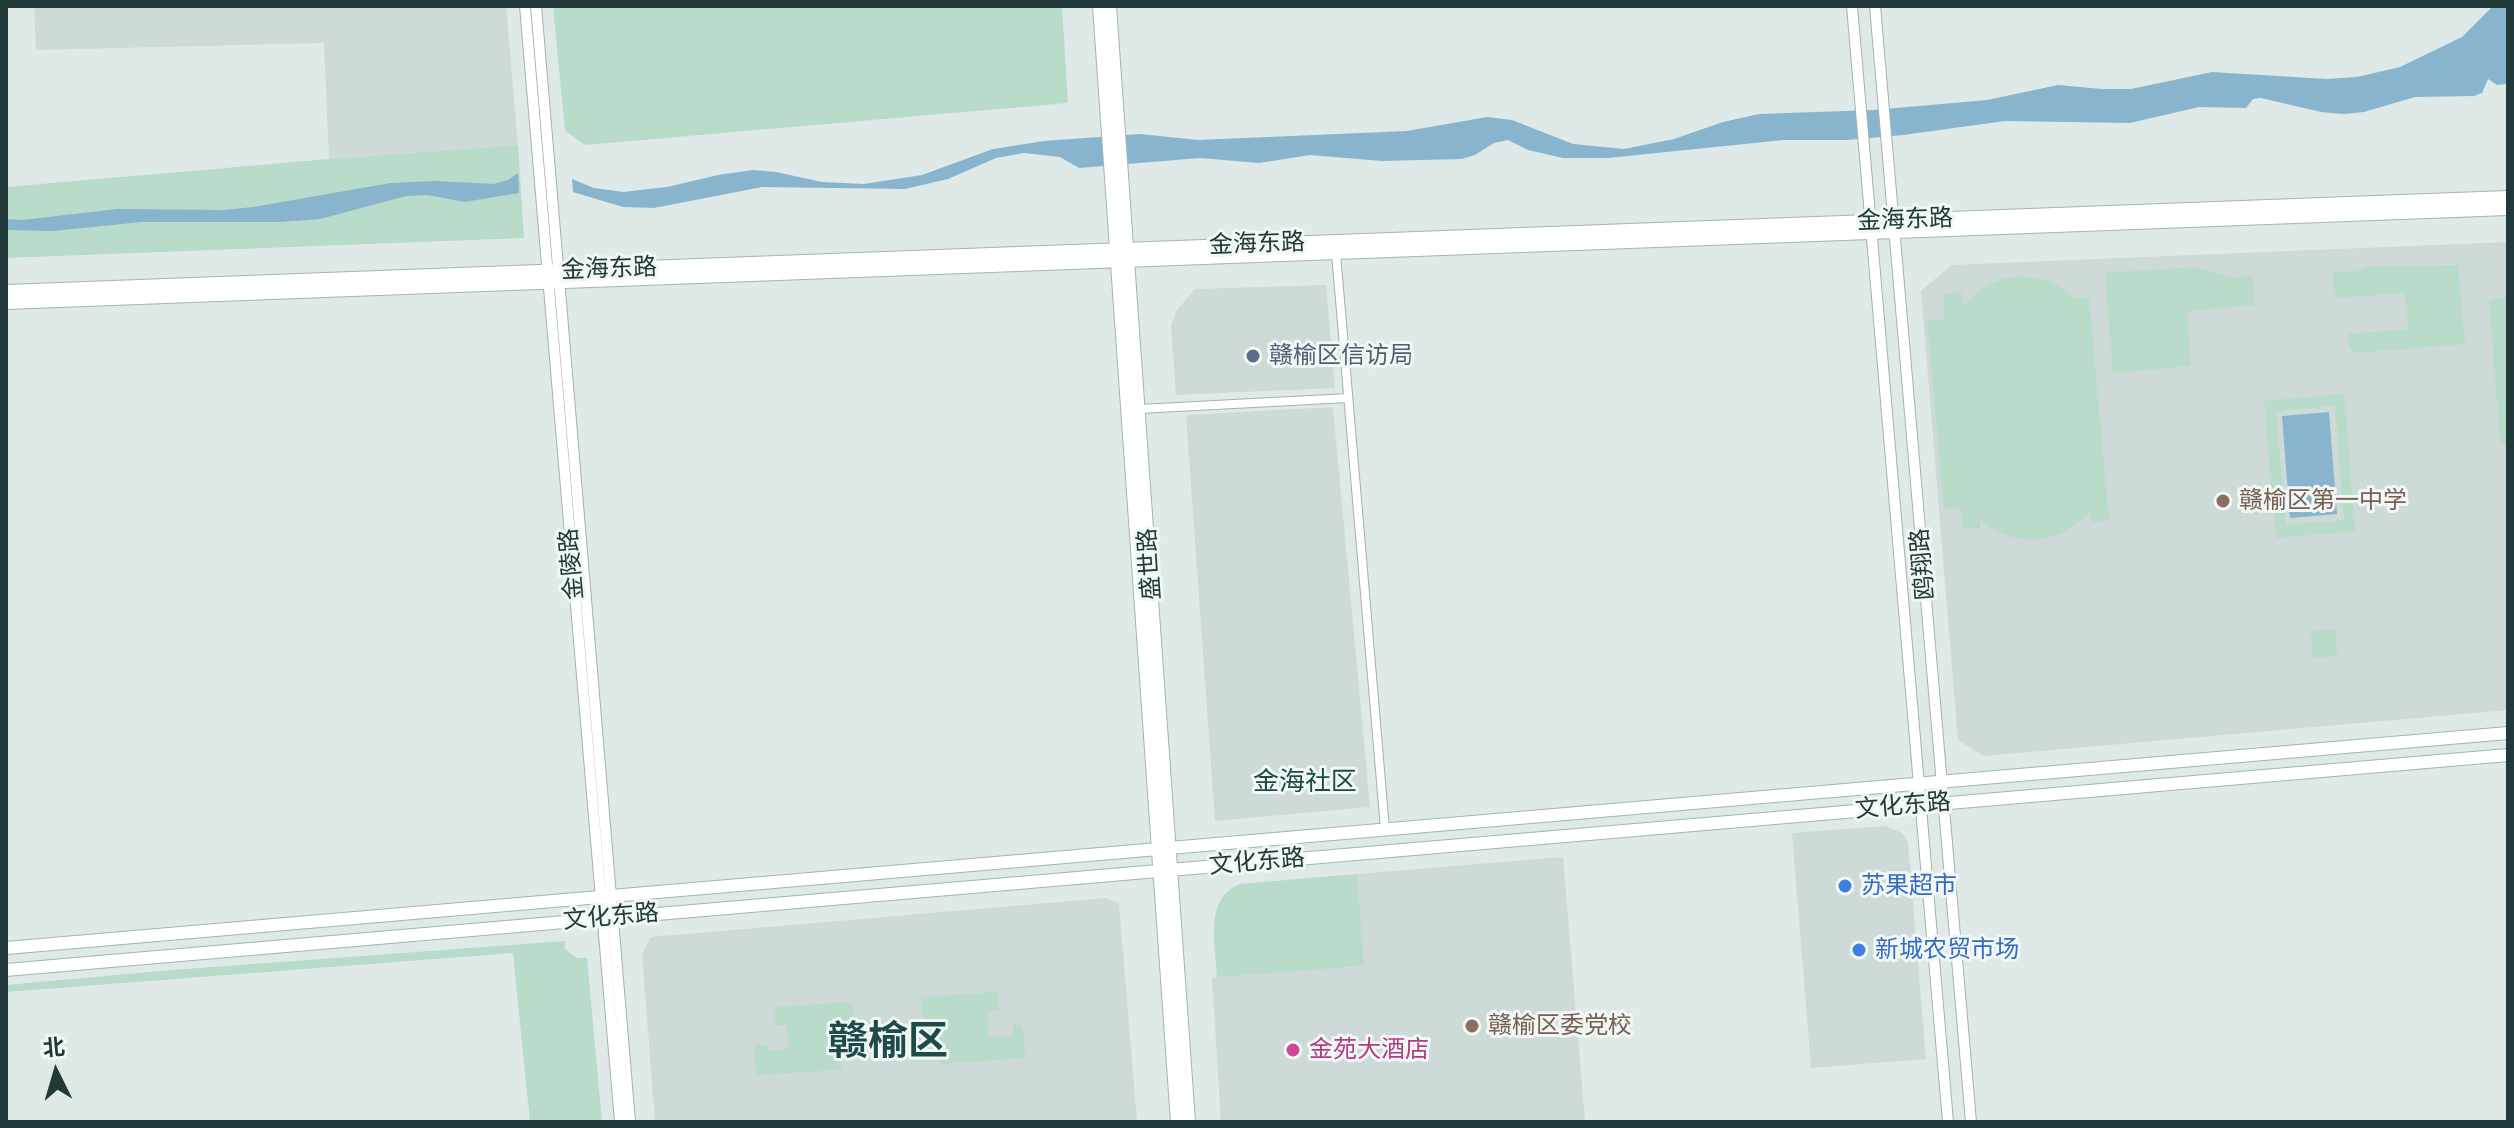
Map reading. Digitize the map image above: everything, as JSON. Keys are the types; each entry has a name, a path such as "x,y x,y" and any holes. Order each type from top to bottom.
{"main road":[{"name":"盛世路","path":"1099,6 1139,409 1177,1122"},
{"name":"盛世路","path":"1110,6 1122,255 1164,848"},
{"name":"金海东路","path":"1122,255 1336,253 2508,197"},
{"name":"金海东路","path":"1894,226 2508,209"},
{"name":"金海东路","path":"6,303 553,277 1872,227"},
{"name":"金海东路","path":"6,291 553,277"},
{"name":"文化东路","path":"6,948 2508,733"},
{"name":"文化东路","path":"6,970 2508,755"},
{"name":"盛世路","path":"1165,870 1189,1122"}],"street":[{"name":"金陵路","path":"525,6 553,277 608,918 630,1122"},
{"name":"金陵路","path":"536,6 553,277"},
{"name":"鸥翔路","path":"1852,6 1948,1122"},
{"name":"鸥翔路","path":"1875,6 1971,1122"},
{"path":"1336,253 1385,829"},
{"path":"1139,409 1348,398"},
{"name":"金陵路","path":"608,918 620,1122"}],"shaded area":[{"path":"34,6 506,6 518,145 329,159 324,43 36,50"},
{"name":"赣榆区第一中学","path":"2508,242 2508,710 1984,756 1958,740 1921,291 1951,265"},
{"name":"赣榆区信访局","path":"1326,285 1335,388 1176,395 1171,325 1177,310 1195,289"},
{"path":"1333,407 1370,807 1215,821 1186,415"},
{"name":"新城农贸市场","path":"1885,826 1902,833 1908,842 1926,1059 1811,1068 1792,833"},
{"name":"赣榆区委党校","path":"1563,857 1585,1122 1221,1122 1212,977 1363,966 1357,874"},
{"path":"1106,898 1119,903 1137,1122 655,1122 642,954 651,937"}],"green space":[{"path":"553,6 1062,6 1068,103 585,145 565,131"},
{"path":"518,145 524,238 6,258 6,187"},
{"path":"2458,265 2465,344 2354,353 2349,347 2348,334 2408,329 2405,293 2335,298 2333,273 2359,271 2373,266"},
{"path":"2197,267 2231,278 2253,276 2255,305 2187,311 2191,366 2113,373 2105,273"},
{"path":"2021,276 2050,281 2075,298 2089,297 2109,520 2092,522 2090,511 2066,531 2037,539 2008,536 1980,520 1980,528 1963,529 1961,508 1944,509 1927,321 1945,319 1943,294 1961,292 1963,307 1989,285"},
{"path":"2508,298 2508,443 2500,443 2489,300"},
{"path":"2344,394 2355,531 2276,538 2264,401","holes":["2335,406 2344,520 2286,525 2276,411"]},
{"path":"2335,629 2337,656 2313,658 2311,631"},
{"path":"1357,874 1364,966 1217,977 1214,924 1221,900 1228,891 1240,884"},
{"path":"565,941 565,949 577,958 587,958 602,1122 530,1122 513,953 6,992 6,985"},
{"path":"998,992 999,1010 987,1012 989,1037 1013,1036 1013,1025 1023,1025 1025,1058 940,1064 939,1050 924,1051 921,997"},
{"path":"848,1002 853,1005 856,1051 852,1055 841,1056 841,1070 756,1075 754,1045 768,1045 768,1051 789,1049 787,1025 775,1025 774,1007"}],"water":[{"path":"2493,6 2508,6 2508,84 2497,85 2488,79 2482,93 2474,96 2415,97 2364,112 2321,112 2261,98 2253,99 2246,108 2199,107 2130,123 2005,121 1903,135 1847,140 1784,140 1608,158 1563,158 1528,150 1508,140 1494,143 1462,159 1382,161 1310,155 1259,163 1200,158 1079,168 1060,157 1024,153 996,158 948,179 905,189 762,187 654,208 623,207 573,192 572,179 594,188 623,192 667,187 753,170 822,182 864,184 922,175 993,149 1044,141 1140,134 1198,140 1407,131 1487,117 1512,120 1573,144 1624,149 1674,139 1723,122 1759,114 1873,110 1987,100 2058,85 2131,89 2212,72 2327,79 2357,77 2400,67 2462,37"},
{"path":"518,173 519,193 464,202 428,195 406,196 320,219 141,222 53,231 6,230 6,219 22,220 117,209 224,210 391,183 435,181 494,184"},
{"path":"2329,412 2337,514 2290,518 2282,416"}],"place":[{"name":"赣榆区信访局","path":"1253,356"},
{"name":"赣榆区第一中学","path":"2223,501"},
{"name":"苏果超市","path":"1845,886"},
{"name":"新城农贸市场","path":"1859,950"},
{"name":"赣榆区委党校","path":"1472,1026"},
{"name":"金苑大酒店","path":"1293,1050"}],"district":[{"name":"金海社区","path":"1305,782"},
{"name":"赣榆区","path":"888,1042"}]}
